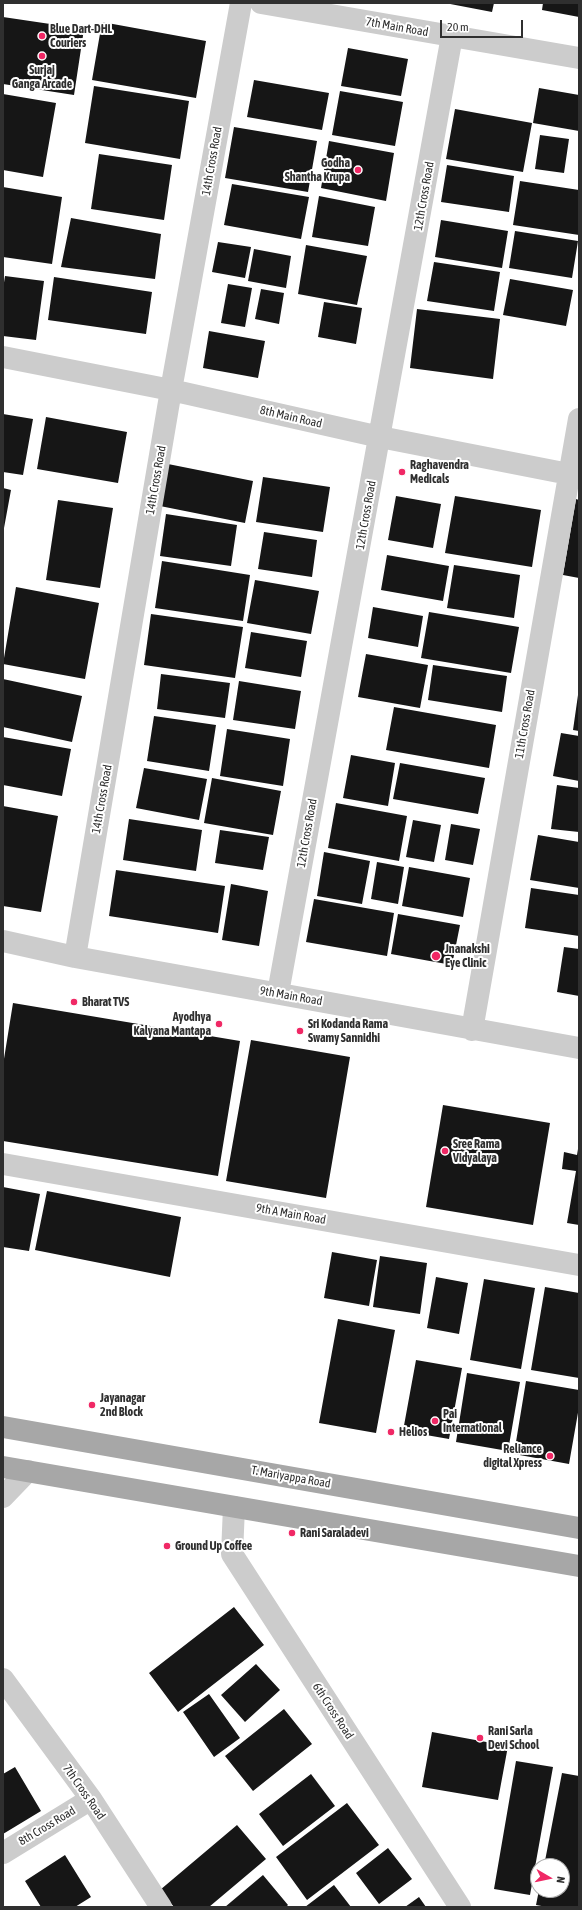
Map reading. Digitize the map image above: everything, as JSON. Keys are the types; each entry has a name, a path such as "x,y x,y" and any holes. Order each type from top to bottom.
{"main road":[{"name":"T. Mariyappa Road","path":"3,1427 579,1528"},
{"path":"3,1467 579,1566"}],"street":[{"name":"14th Cross Road","path":"75,957 171,390 241,3"},
{"name":"7th Main Road","path":"261,3 352,11 452,36 579,58"},
{"name":"12th Cross Road","path":"278,993 452,36"},
{"name":"8th Main Road","path":"3,357 171,390 380,437 574,475"},
{"name":"11th Cross Road","path":"472,1030 574,475 579,419"},
{"name":"9th Main Road","path":"3,941 75,957 278,993 472,1030 579,1048"},
{"name":"9th A Main Road","path":"3,1164 579,1265"},
{"path":"3,1498 28,1471"},
{"name":"6th Cross Road","path":"234,1507 232,1554 460,1907"},
{"name":"7th Cross Road","path":"3,1679 91,1800 161,1907"},
{"name":"8th Cross Road","path":"3,1853 91,1800"}],"building":[{"path":"445,3 494,3 492,12"},
{"path":"543,3 579,3 579,17 542,10"},
{"name":"Surjaj Ganga Arcade","path":"3,17 84,29 74,95 3,84"},
{"path":"102,22 206,41 196,98 92,80"},
{"path":"348,48 408,59 401,96 341,86"},
{"path":"254,80 329,93 322,130 247,117"},
{"path":"94,86 189,101 180,159 85,143"},
{"path":"539,88 579,95 579,131 533,123"},
{"path":"340,91 403,102 395,146 332,135"},
{"path":"3,94 56,103 43,177 3,170"},
{"path":"455,109 532,123 523,172 446,159"},
{"path":"234,127 317,141 308,192 225,178"},
{"path":"540,135 569,139 564,173 535,169"},
{"name":"Godha Shantha Krupa","path":"329,141 394,153 386,201 321,188"},
{"path":"99,154 172,165 164,220 91,209"},
{"path":"447,165 514,176 509,212 441,202"},
{"path":"520,181 579,190 579,235 513,225"},
{"path":"232,184 309,197 301,239 224,225"},
{"path":"3,187 62,197 52,264 3,257"},
{"path":"319,196 375,207 368,246 312,237"},
{"path":"71,218 161,234 155,279 61,267"},
{"path":"441,220 508,231 502,268 435,257"},
{"path":"515,231 578,241 572,278 509,268"},
{"path":"218,242 251,247 245,278 212,272"},
{"path":"306,245 367,256 357,305 298,294"},
{"path":"254,249 291,256 286,288 248,281"},
{"path":"434,262 500,272 494,311 427,301"},
{"path":"5,276 44,281 36,340 3,336 3,289"},
{"path":"54,277 152,292 146,334 48,320"},
{"path":"510,279 573,290 566,326 503,315"},
{"path":"228,284 252,288 245,327 221,323"},
{"path":"261,289 284,293 279,324 255,319"},
{"path":"324,302 362,308 356,344 318,337"},
{"path":"417,309 500,319 493,379 410,368"},
{"path":"209,331 265,341 258,378 203,368"},
{"path":"3,414 33,419 23,475 3,472"},
{"path":"46,417 127,432 118,483 37,469"},
{"path":"168,464 253,481 245,523 160,506"},
{"path":"263,477 330,487 323,532 256,522"},
{"path":"3,488 11,490 4,528 3,528"},
{"path":"396,496 441,504 433,548 388,540"},
{"path":"455,496 541,510 532,567 445,553"},
{"path":"576,499 579,500 579,578 563,575"},
{"path":"58,500 113,508 100,588 46,580"},
{"path":"166,514 237,525 231,566 160,556"},
{"path":"264,532 317,540 312,577 258,569"},
{"path":"387,555 449,566 443,601 381,590"},
{"path":"162,561 250,575 243,621 155,608"},
{"path":"454,565 520,575 514,618 447,608"},
{"path":"255,580 319,591 311,634 247,623"},
{"path":"16,587 99,603 85,679 3,664"},
{"path":"373,607 423,616 418,647 368,638"},
{"path":"429,612 519,627 511,673 421,658"},
{"path":"151,614 243,627 235,678 144,665"},
{"path":"251,632 307,641 301,677 245,668"},
{"path":"366,654 428,665 420,708 358,697"},
{"path":"433,665 507,676 502,712 428,700"},
{"path":"161,674 230,683 225,718 157,709"},
{"path":"3,679 82,696 72,742 3,727"},
{"path":"239,681 301,691 295,729 233,720"},
{"path":"579,695 579,731 573,730"},
{"path":"394,707 496,725 489,768 386,750"},
{"path":"154,716 216,725 209,771 147,761"},
{"path":"227,729 290,739 283,786 220,776"},
{"path":"561,733 579,736 579,781 553,776"},
{"path":"3,737 71,749 62,796 3,785"},
{"path":"351,755 395,763 388,806 343,798"},
{"path":"400,763 485,778 478,814 393,799"},
{"path":"144,768 207,779 199,820 136,808"},
{"path":"212,778 281,791 273,835 204,823"},
{"path":"557,785 579,788 579,832 551,829"},
{"path":"336,803 407,816 399,861 328,848"},
{"path":"3,806 58,816 41,912 3,906"},
{"path":"129,819 202,830 196,871 123,860"},
{"path":"413,820 441,825 434,862 406,857"},
{"path":"451,824 480,829 473,865 445,860"},
{"path":"220,830 269,837 263,870 215,863"},
{"path":"538,835 579,842 579,888 530,880"},
{"path":"324,852 370,861 362,904 317,896"},
{"path":"377,862 404,867 398,904 371,899"},
{"path":"409,867 470,878 463,917 402,906"},
{"path":"116,870 225,886 218,933 109,916"},
{"path":"231,884 268,891 259,946 222,940"},
{"path":"531,888 579,895 579,936 525,928"},
{"path":"314,899 394,913 387,956 306,942"},
{"path":"398,914 460,925 452,965 391,954"},
{"path":"564,947 579,949 579,996 557,992"},
{"path":"13,1003 240,1041 218,1176 3,1141 3,1065"},
{"path":"251,1040 350,1057 326,1198 226,1181"},
{"name":"Sree Rama Vidyalaya","path":"443,1105 550,1123 533,1225 426,1207"},
{"path":"578,1149 579,1225 567,1223 576,1171 562,1169 564,1152 577,1155"},
{"path":"3,1187 40,1194 29,1251 3,1247"},
{"path":"47,1191 181,1217 170,1277 35,1250"},
{"path":"332,1252 377,1260 369,1306 324,1298"},
{"path":"380,1256 427,1263 420,1314 373,1307"},
{"path":"436,1277 468,1283 459,1334 427,1328"},
{"path":"484,1279 535,1288 521,1369 470,1360"},
{"path":"545,1287 579,1293 579,1378 531,1370"},
{"path":"338,1319 395,1330 376,1433 319,1423"},
{"path":"416,1360 462,1368 449,1439 403,1431"},
{"path":"467,1373 520,1382 508,1451 456,1442"},
{"path":"526,1381 579,1390 579,1407 569,1464 514,1454"},
{"path":"234,1607 264,1645 178,1712 149,1673"},
{"path":"256,1664 280,1690 245,1722 221,1695"},
{"path":"209,1694 240,1738 214,1757 183,1712"},
{"path":"284,1709 312,1744 253,1791 225,1756"},
{"path":"432,1732 508,1746 498,1800 422,1787"},
{"path":"516,1761 553,1767 537,1858 530,1858 530,1895 494,1889"},
{"path":"15,1767 41,1811 3,1834 3,1774"},
{"path":"562,1773 579,1776 579,1907 547,1907 536,1905 537,1898 570,1898 570,1858 546,1858"},
{"path":"311,1774 335,1806 283,1846 259,1814"},
{"path":"347,1803 379,1845 307,1900 276,1857"},
{"path":"237,1825 266,1859 209,1907 174,1907 160,1890"},
{"path":"388,1848 412,1879 379,1904 356,1873"},
{"path":"65,1855 91,1897 75,1907 41,1907 25,1881"},
{"path":"263,1875 288,1905 286,1907 225,1907"},
{"path":"334,1885 351,1907 305,1907"},
{"path":"419,1897 426,1907 405,1907"}],"place":[{"name":"Blue Dart-DHL Couriers","path":"42,36"},
{"name":"Surjaj Ganga Arcade","path":"42,56"},
{"name":"Godha Shantha Krupa","path":"358,170"},
{"name":"Raghavendra Medicals","path":"402,472"},
{"name":"Jnanakshi Eye Clinic","path":"436,956"},
{"name":"Bharat TVS","path":"74,1002"},
{"name":"Ayodhya Kalyana Mantapa","path":"219,1024"},
{"name":"Sri Kodanda Rama Swamy Sannidhi","path":"300,1031"},
{"name":"Sree Rama Vidyalaya","path":"445,1151"},
{"name":"Jayanagar 2nd Block","path":"92,1405"},
{"name":"Pai International","path":"435,1421"},
{"name":"Helios","path":"391,1432"},
{"name":"Reliance digital Xpress","path":"550,1456"},
{"name":"Rani Saraladevi","path":"292,1533"},
{"name":"Ground Up Coffee","path":"167,1546"},
{"name":"Rani Sarla Devi School","path":"480,1738"}]}
